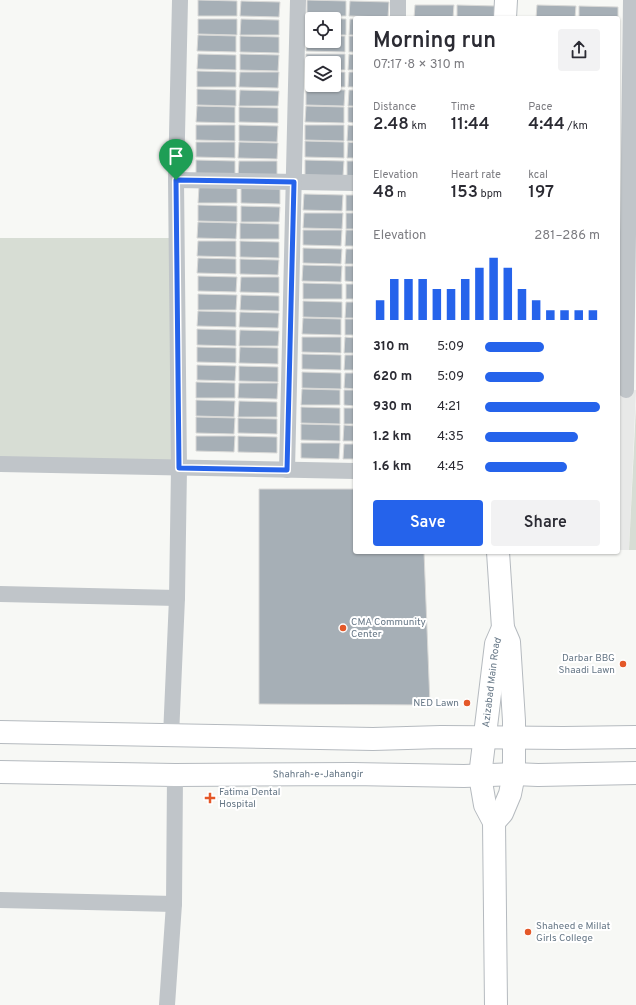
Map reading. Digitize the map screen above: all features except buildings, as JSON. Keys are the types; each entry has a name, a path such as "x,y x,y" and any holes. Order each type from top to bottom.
{"main road":[{"path":"505,16 506,0"},
{"name":"Azizabad Main Road","path":"498,554 503,628 509,642 514,738 514,774 510,794 502,812 494,822 485,805 480,776 496,644 503,628"},
{"path":"0,732 373,739 441,736 514,738 636,737"},
{"name":"Shahrah-e-Jahangir","path":"0,772 175,775 352,774 480,776 514,774 636,773"},
{"path":"494,822 496,1005"}],"street":[{"path":"171,736 177,598 179,468 176,180 180,0"},
{"path":"287,470 298,0"},
{"path":"398,0 398,16"},
{"path":"627,390 627,189 631,0"},
{"path":"176,180 353,183"},
{"path":"0,464 353,471"},
{"path":"0,594 177,598"},
{"path":"167,1005 174,904 175,775"},
{"path":"0,900 174,904"}],"shaded area":[{"path":"0,238 176,238 179,468 0,464"},
{"path":"636,390 629,550 620,550 620,391"},
{"path":"636,406 636,550 629,550"}],"place":[{"name":"CMA Community Center","path":"343,628"},
{"name":"Darbar BBG Shaadi Lawn","path":"623,664"},
{"name":"NED Lawn","path":"467,703"},
{"name":"Fatima Dental Hospital","path":"210,798"},
{"name":"Shaheed e Millat Girls College","path":"528,932"}],"route":[{"path":"176,180 294,182 287,470 179,468 176,180"}]}
